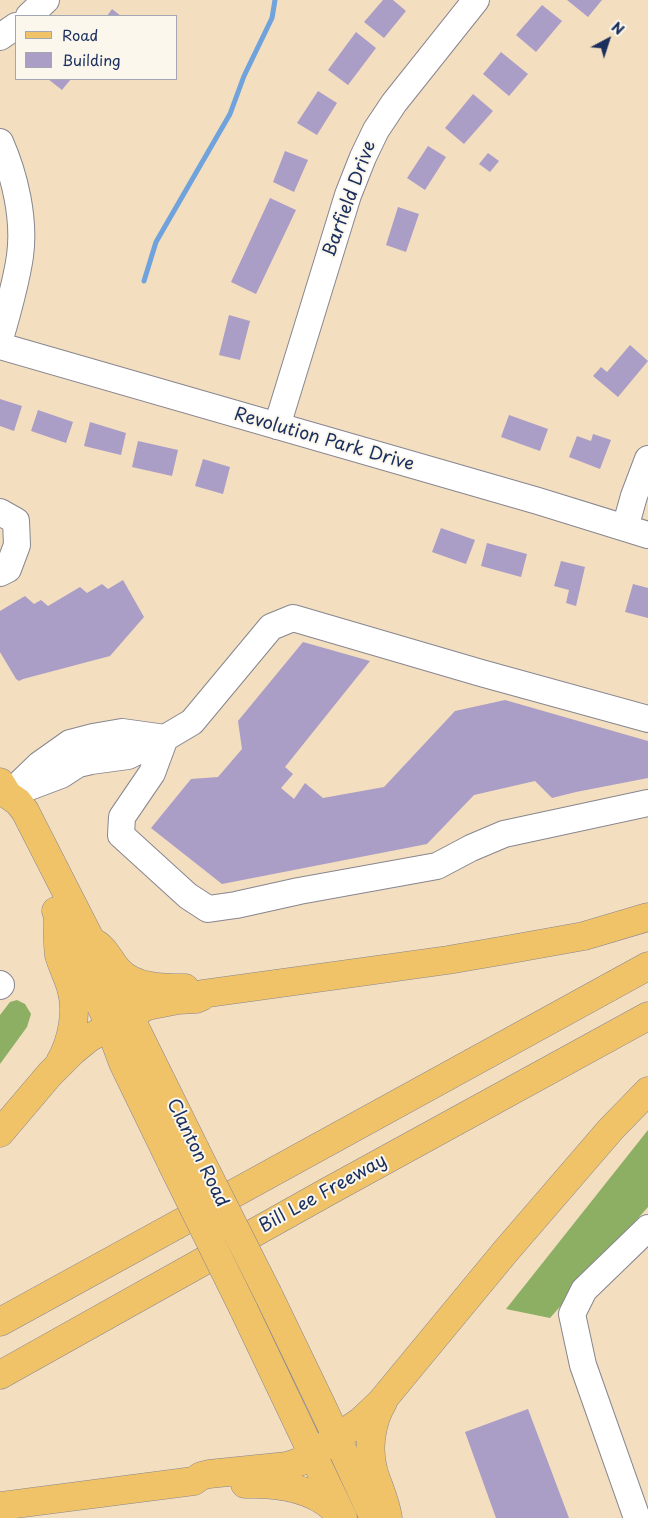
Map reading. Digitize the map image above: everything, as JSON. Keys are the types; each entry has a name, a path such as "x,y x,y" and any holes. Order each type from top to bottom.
{"main road":[{"name":"Clanton Road","path":"4,788 11,818 58,916 195,1149 268,1294 374,1518"},
{"name":"Clanton Road","path":"4,788 25,811 92,942 119,1020 123,1063 243,1308 342,1518"},
{"path":"57,1067 71,1035 74,1004 72,988 59,955 58,916"},
{"path":"0,1133 57,1067 80,1045 119,1020 152,1004 196,999 201,997 202,994 448,960 506,950 584,936 648,917"},
{"path":"92,942 102,949 118,971 131,980 154,987 196,989 202,994"},
{"path":"0,1322 648,966"},
{"name":"Bill Lee Freeway","path":"0,1375 309,1202 648,1016"},
{"path":"194,1481 201,1476 209,1474 294,1464 337,1438 370,1413 387,1396 505,1252 611,1129 648,1091"},
{"path":"387,1396 376,1417 371,1449 374,1473 388,1518"},
{"path":"0,1506 194,1481 210,1486 259,1484 289,1487 318,1497 335,1509 342,1518"}],"street":[{"path":"30,15 46,0"},
{"name":"Barfield Drive","path":"277,426 348,196 363,157 376,130 394,102 476,0"},
{"path":"0,37 15,27"},
{"path":"0,142 13,178 18,203 21,237 15,283 0,339"},
{"name":"Revolution Park Drive","path":"0,346 636,531"},
{"path":"636,531 634,496 648,459"},
{"path":"0,512 16,521 16,545 8,569 0,573"},
{"path":"4,788 70,743 122,732 165,738 192,722 271,627 293,618 648,719"},
{"path":"165,738 152,773 122,817 121,835 188,896 208,909 236,906 299,891 437,866 471,848 504,834 648,803"},
{"path":"637,1518 583,1365 572,1314 584,1290 648,1228"}],"green space":[{"path":"17,1000 25,1004 31,1014 27,1027 0,1064 0,1015 10,1002"},
{"path":"648,1130 648,1207 550,1318 506,1309"}],"building":[{"path":"383,0 393,0 406,11 384,38 364,22"},
{"path":"567,0 602,0 588,17"},
{"path":"542,5 562,21 536,52 516,35"},
{"path":"112,9 120,15 108,15"},
{"path":"356,32 376,48 348,85 328,70"},
{"path":"501,52 528,74 509,96 483,74"},
{"path":"49,80 70,80 62,90"},
{"path":"318,91 337,103 317,135 297,123"},
{"path":"473,94 493,111 464,144 445,128"},
{"path":"428,146 446,157 425,190 407,178"},
{"path":"285,151 308,160 294,192 273,182"},
{"path":"488,153 499,161 490,172 479,164"},
{"path":"270,198 296,210 256,294 231,282"},
{"path":"398,207 419,214 406,252 386,245"},
{"path":"229,315 250,321 240,360 219,355"},
{"path":"630,345 648,361 618,397 593,376 601,367 607,372"},
{"path":"0,399 22,406 14,431 0,426"},
{"path":"38,410 73,422 66,443 31,431"},
{"path":"509,415 548,429 540,451 501,437"},
{"path":"90,422 126,433 121,455 84,446"},
{"path":"593,434 611,440 600,469 569,457 577,436 591,441"},
{"path":"138,441 178,450 172,476 132,467"},
{"path":"203,459 230,467 223,494 195,486"},
{"path":"441,528 475,540 466,564 432,552"},
{"path":"487,543 527,554 521,577 481,566"},
{"path":"561,561 585,567 576,606 566,603 569,590 554,586"},
{"path":"123,580 144,617 110,656 19,681 16,679 0,652 0,611 25,596 34,604 41,600 48,606 80,587 87,593 102,584 108,589"},
{"path":"633,584 648,588 648,618 625,612"},
{"path":"303,642 370,661 285,767 293,774 281,788 294,799 305,783 323,798 384,787 455,711 505,700 648,741 648,778 552,798 535,781 474,795 427,844 222,884 151,828 191,779 218,777 242,749 238,721"},
{"path":"528,1409 569,1518 496,1518 465,1432"}],"waterway":[{"path":"144,281 156,242 230,114 244,76 272,18 275,0"}]}
